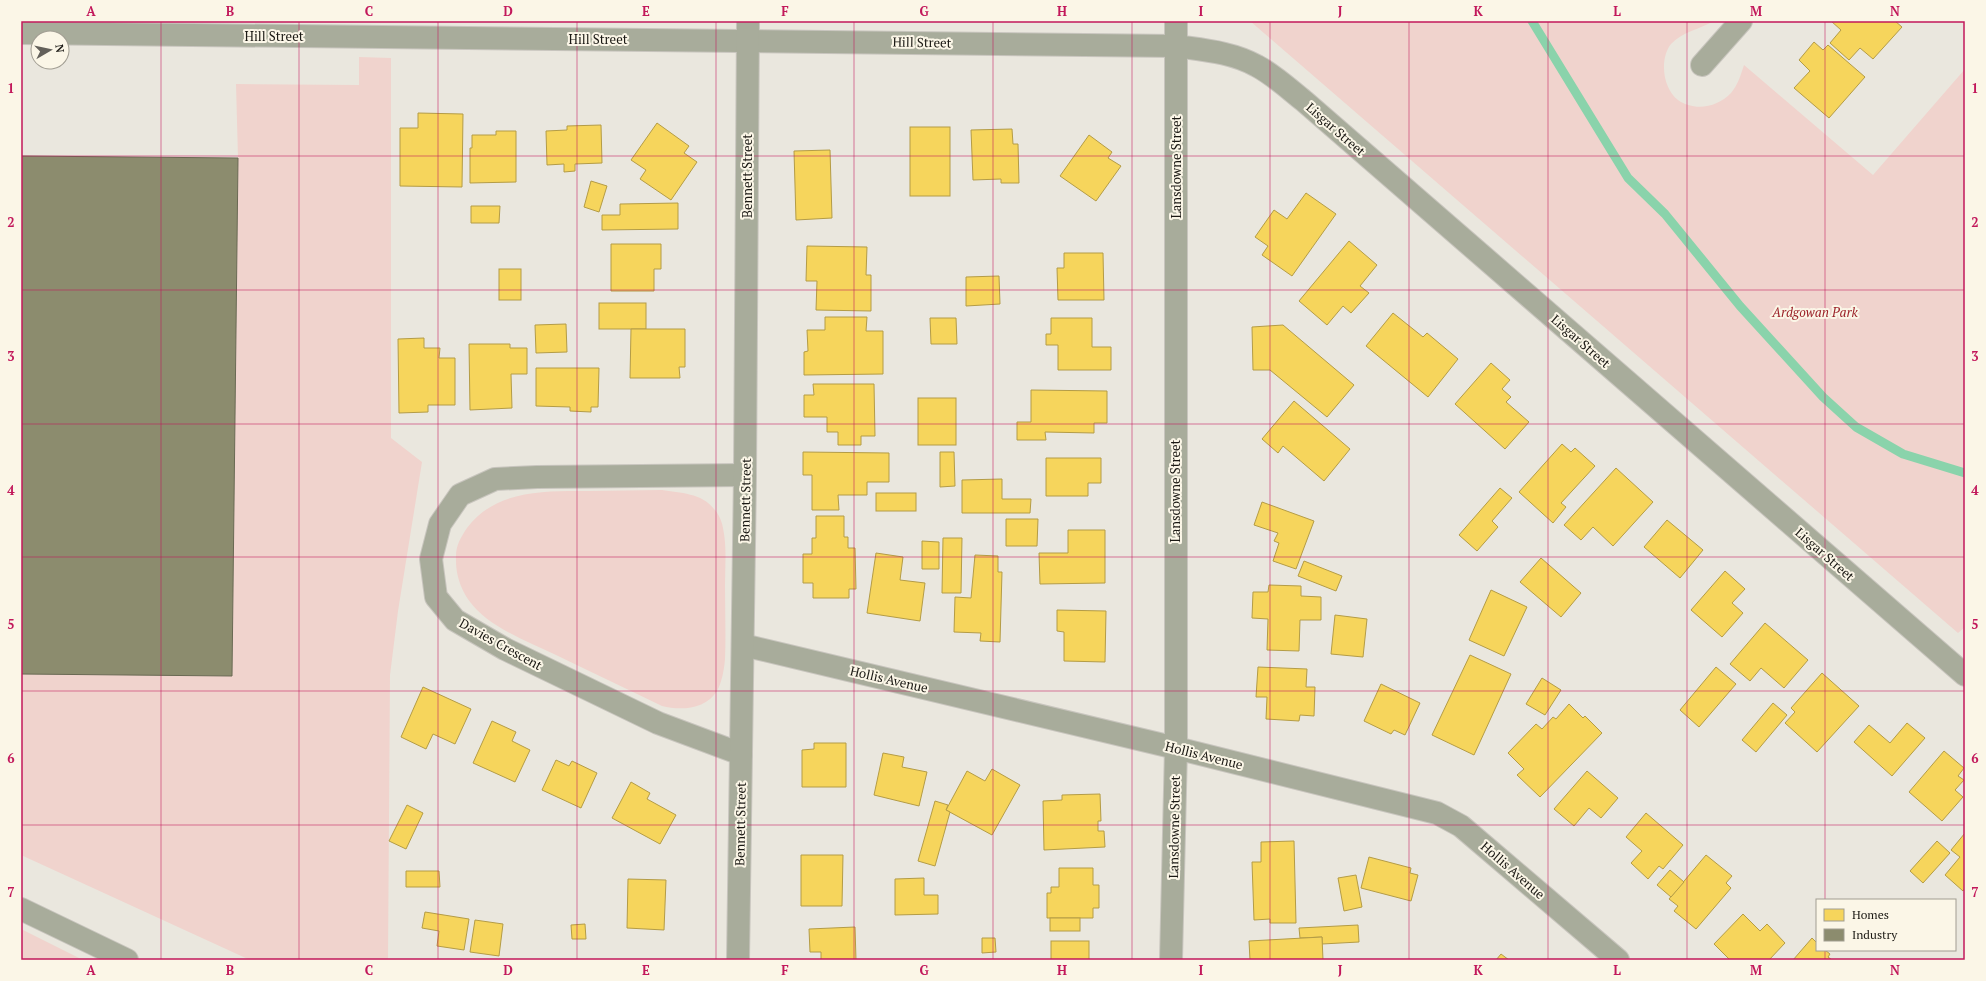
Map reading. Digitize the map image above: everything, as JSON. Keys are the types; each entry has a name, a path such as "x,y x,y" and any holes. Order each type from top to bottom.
{"street":[{"name":"Lansdowne Street","path":"1170,960 1176,748 1176,21"},
{"path":"1702,65 1741,21"},
{"name":"Hill Street","path":"21,33 227,28 748,30 1176,46"},
{"name":"Bennett Street","path":"738,960 746,475 748,30"},
{"name":"Lisgar Street","path":"1176,46 1213,51 1245,60 1262,69 1286,86 1965,675"},
{"name":"Davies Crescent","path":"741,754 658,723 504,649 455,620 436,597 430,559 440,524 460,495 495,479 536,477 746,475"},
{"name":"Hollis Avenue","path":"743,645 1176,748 1437,813 1461,826 1618,960"},
{"path":"21,909 127,960"}],"green space":[{"name":"Ardgowan Park","path":"1250,21 1714,21 1680,36 1667,50 1664,74 1669,89 1678,100 1685,104 1699,107 1713,105 1720,102 1736,87 1744,65 1873,175 1965,69 1965,627 1958,633"},
{"path":"359,57 391,58 391,438 422,462 398,611 390,675 388,960 250,960 21,855 21,674 232,676 238,158 236,84 359,85"},
{"path":"662,490 683,493 703,500 716,511 723,526 725,550 725,659 719,687 712,697 706,702 700,705 685,708 669,708 662,706 494,624 479,612 463,591 457,574 456,565 456,552 458,545 467,528 479,515 492,506 507,499 539,492"},
{"path":"21,929 83,960 21,960"}],"building: Homes":[{"path":"1831,21 1895,21 1902,27 1873,59 1860,48 1849,60 1830,43 1841,30"},
{"path":"1814,42 1823,50 1828,45 1865,77 1829,118 1794,88 1810,71 1799,60"},
{"path":"418,113 463,114 462,187 400,186 400,128 418,128"},
{"path":"657,123 689,146 684,153 697,162 671,200 640,179 646,170 631,160"},
{"path":"601,125 602,163 575,164 575,171 564,172 564,164 547,165 546,131 567,130 567,126"},
{"path":"910,127 950,127 950,196 910,196"},
{"path":"1012,129 1013,144 1018,144 1019,183 1001,183 1001,179 973,180 971,130"},
{"path":"496,131 516,131 516,182 470,183 470,148 472,148 472,135 496,135"},
{"path":"1089,135 1112,152 1108,158 1121,166 1096,201 1060,176"},
{"path":"830,150 832,218 796,220 794,151"},
{"path":"591,181 607,186 599,212 584,207"},
{"path":"1306,193 1336,214 1292,276 1262,255 1268,246 1255,237 1274,210 1287,219"},
{"path":"678,203 678,229 602,230 602,215 620,215 620,204"},
{"path":"471,206 500,206 499,223 471,223"},
{"path":"1349,241 1377,265 1360,286 1369,293 1351,313 1343,306 1327,325 1299,301"},
{"path":"611,244 661,244 661,269 654,269 654,291 611,291"},
{"path":"807,246 867,247 866,275 871,275 871,311 816,310 817,281 806,281"},
{"path":"1064,253 1103,253 1104,300 1058,300 1057,268 1064,268"},
{"path":"499,269 521,269 521,300 499,300"},
{"path":"999,276 1000,304 966,306 966,277"},
{"path":"599,303 646,303 646,329 599,329"},
{"path":"1393,313 1423,337 1427,333 1458,359 1428,397 1366,346"},
{"path":"825,317 867,317 866,331 883,331 883,374 804,375 804,352 808,351 807,330 825,330"},
{"path":"930,318 956,318 957,344 931,344"},
{"path":"1051,318 1092,318 1092,347 1111,347 1111,370 1058,370 1058,345 1046,345 1046,334 1051,334"},
{"path":"566,324 567,352 536,353 535,325"},
{"path":"1283,325 1354,385 1327,417 1270,370 1253,370 1252,327"},
{"path":"631,329 685,329 685,367 679,367 680,378 630,378"},
{"path":"424,338 424,348 440,348 439,358 455,358 455,405 428,405 428,412 399,413 398,339"},
{"path":"469,344 510,344 510,348 527,348 527,374 511,374 512,408 470,410"},
{"path":"1491,363 1510,380 1502,389 1511,397 1506,402 1529,422 1505,449 1455,404"},
{"path":"536,368 599,368 598,407 591,407 591,412 570,411 570,407 536,406"},
{"path":"813,384 874,384 875,436 861,436 861,445 838,445 838,432 827,432 827,417 804,417 804,395 814,395"},
{"path":"1031,390 1107,391 1107,423 1094,423 1094,433 1045,432 1046,440 1017,440 1017,422 1031,422"},
{"path":"918,398 956,398 956,445 918,445"},
{"path":"1294,401 1350,449 1324,481 1283,446 1278,453 1262,439"},
{"path":"1562,444 1571,452 1575,448 1595,466 1561,503 1566,507 1553,523 1519,492"},
{"path":"803,452 889,453 889,482 867,482 867,495 838,495 839,510 812,510 812,475 803,475"},
{"path":"940,452 954,452 955,486 940,487"},
{"path":"1046,458 1101,458 1101,483 1088,483 1088,496 1046,496"},
{"path":"1616,468 1653,502 1613,546 1593,527 1581,540 1564,525"},
{"path":"1002,479 1002,499 1031,499 1030,513 962,513 962,480"},
{"path":"1500,488 1512,498 1492,521 1498,527 1477,551 1459,535"},
{"path":"876,493 916,493 916,511 876,511"},
{"path":"1262,502 1314,521 1296,569 1273,561 1279,543 1274,541 1278,533 1254,525"},
{"path":"816,516 844,516 844,537 848,537 848,548 855,548 856,589 849,589 849,598 813,598 813,583 803,583 803,554 812,554 812,538 816,538"},
{"path":"1006,519 1038,519 1037,546 1006,546"},
{"path":"1667,520 1703,550 1680,578 1644,547"},
{"path":"1068,530 1105,530 1105,583 1040,584 1039,553 1068,553"},
{"path":"943,538 962,538 961,593 942,593"},
{"path":"922,541 939,542 939,569 922,569"},
{"path":"876,553 903,557 900,580 925,583 920,621 867,613"},
{"path":"975,555 998,556 998,572 1002,572 1000,642 980,641 981,633 954,632 955,597 971,598"},
{"path":"1541,558 1581,593 1561,617 1520,582"},
{"path":"1304,561 1342,576 1336,591 1298,576"},
{"path":"1725,571 1745,589 1732,603 1743,613 1722,637 1691,610"},
{"path":"1269,585 1301,586 1301,596 1321,597 1321,620 1300,620 1299,651 1267,650 1268,619 1252,618 1253,592 1268,592"},
{"path":"1491,590 1527,607 1504,656 1469,640"},
{"path":"1057,610 1106,611 1105,662 1064,661 1064,632 1057,631"},
{"path":"1335,615 1367,619 1363,657 1331,654"},
{"path":"1765,623 1808,660 1784,688 1761,668 1750,681 1730,664"},
{"path":"1470,655 1511,674 1474,755 1432,735"},
{"path":"1258,667 1307,669 1306,687 1315,687 1314,716 1300,715 1299,721 1266,719 1267,697 1256,697"},
{"path":"1716,667 1736,684 1699,727 1680,710"},
{"path":"1822,673 1859,706 1817,752 1785,723 1795,712 1791,708"},
{"path":"1542,678 1561,690 1545,715 1526,704"},
{"path":"1381,684 1420,703 1405,735 1394,730 1391,734 1364,721"},
{"path":"423,687 471,709 455,744 433,734 426,749 401,737"},
{"path":"1773,703 1787,715 1756,752 1742,740"},
{"path":"1569,704 1583,718 1585,716 1602,733 1540,797 1517,775 1524,769 1508,753 1536,724 1542,729 1553,717 1556,719"},
{"path":"492,721 516,732 512,741 530,750 515,782 473,763"},
{"path":"1907,723 1925,738 1892,776 1854,742 1869,725 1890,743"},
{"path":"814,743 846,743 846,787 802,787 802,750 814,749"},
{"path":"1944,751 1964,768 1958,776 1964,780 1955,790 1963,797 1942,821 1909,792"},
{"path":"883,753 904,757 902,767 927,772 919,806 874,795"},
{"path":"556,760 569,766 572,761 597,773 581,808 542,790"},
{"path":"992,769 1020,785 992,835 946,810 967,771 985,781"},
{"path":"1587,771 1618,798 1601,818 1589,808 1574,826 1554,809"},
{"path":"631,782 650,793 647,799 676,815 660,844 612,818"},
{"path":"1100,794 1101,821 1098,821 1098,831 1104,831 1105,847 1044,850 1043,801 1062,800 1062,795"},
{"path":"935,801 948,805 946,810 950,812 935,866 918,861"},
{"path":"407,805 423,813 406,849 389,841"},
{"path":"1646,813 1683,845 1663,869 1659,866 1648,879 1631,863 1642,851 1626,837"},
{"path":"1965,833 1965,888 1963,891 1945,875 1960,857 1951,850"},
{"path":"1294,841 1296,923 1270,923 1270,919 1254,920 1252,862 1261,862 1261,842"},
{"path":"1937,841 1950,853 1923,883 1910,871"},
{"path":"801,855 843,855 842,906 801,906"},
{"path":"1706,855 1732,876 1726,883 1731,888 1696,929 1674,911 1678,906 1669,899"},
{"path":"1369,857 1411,868 1410,873 1418,875 1411,901 1361,888"},
{"path":"1059,868 1093,868 1093,885 1099,885 1099,908 1093,908 1093,918 1047,918 1047,893 1051,893 1051,887 1059,887"},
{"path":"1670,870 1684,882 1671,897 1657,885"},
{"path":"406,871 439,871 440,887 406,887"},
{"path":"1356,875 1362,907 1344,911 1338,878"},
{"path":"924,878 924,895 938,895 938,914 895,915 895,879"},
{"path":"628,879 666,880 664,930 627,928"},
{"path":"425,912 469,919 464,950 437,946 439,931 422,928"},
{"path":"1743,914 1760,931 1767,924 1785,943 1769,960 1730,960 1714,944"},
{"path":"1050,918 1080,918 1080,931 1050,931"},
{"path":"475,920 503,924 499,956 470,952"},
{"path":"585,924 586,939 572,939 571,925"},
{"path":"1358,925 1359,942 1322,944 1322,937 1300,938 1299,928"},
{"path":"855,927 856,960 821,960 821,952 810,952 809,929"},
{"path":"1322,937 1323,960 1250,960 1249,941"},
{"path":"982,938 995,938 996,952 982,953"},
{"path":"1812,938 1816,942 1816,951 1826,951 1830,954 1828,957 1832,960 1793,960"},
{"path":"1051,941 1089,941 1089,960 1051,960"},
{"path":"1501,954 1509,960 1496,960"}],"building: Industry":[{"path":"21,156 238,158 232,676 21,674"}],"waterway":[{"path":"1532,21 1628,178 1665,214 1740,306 1823,397 1856,427 1903,454 1965,473"}]}
